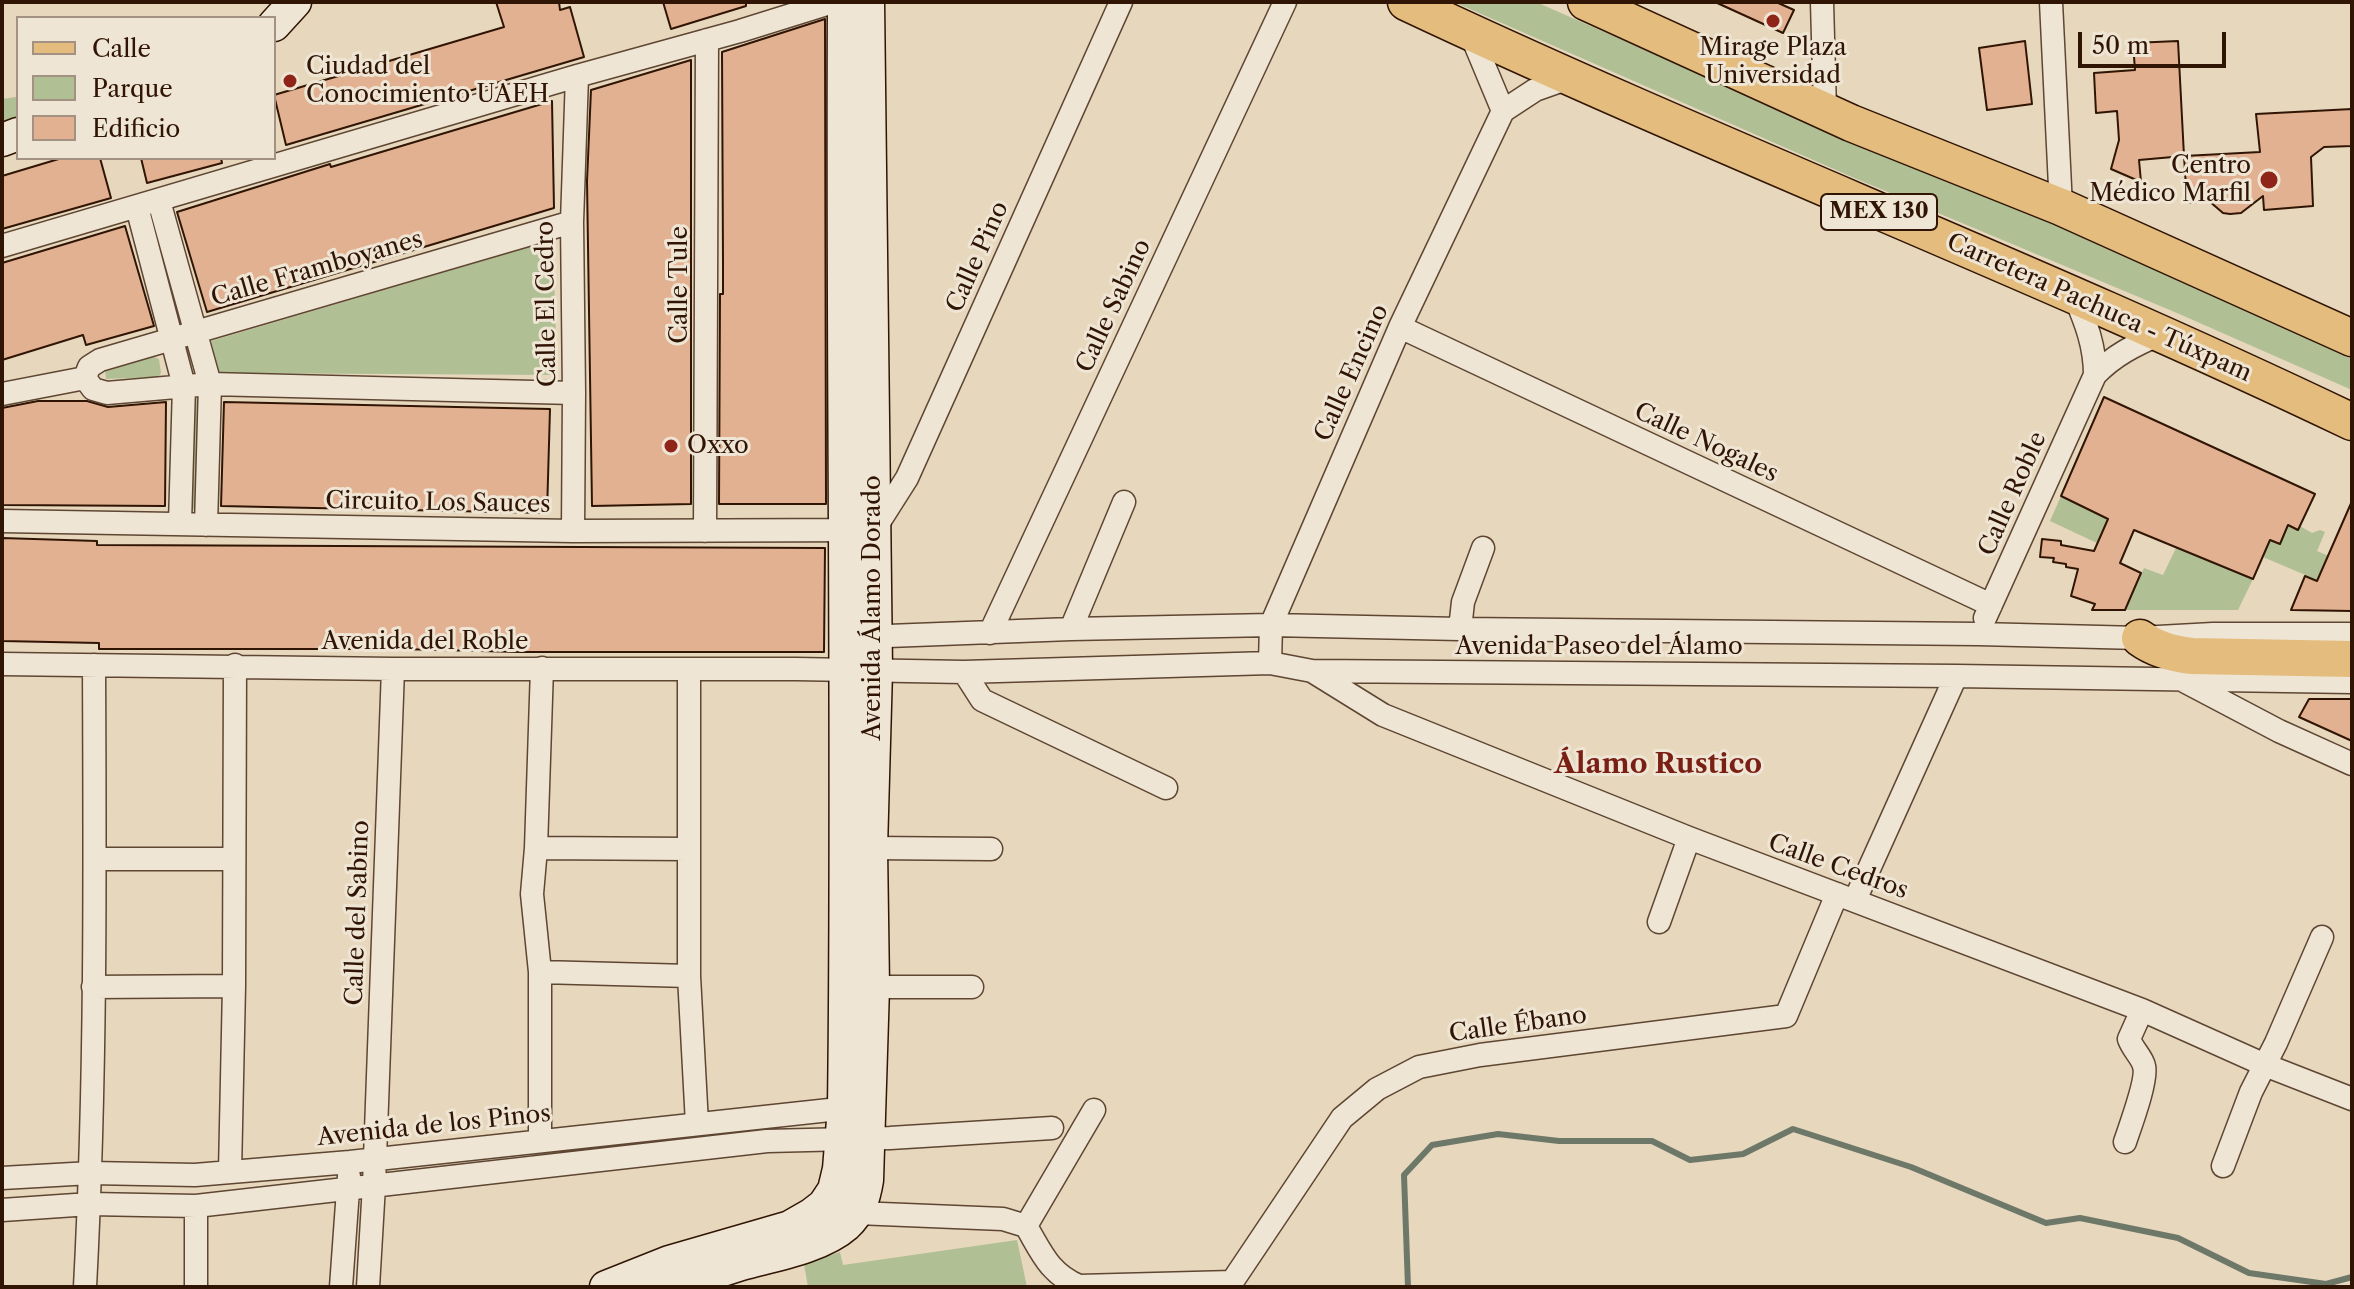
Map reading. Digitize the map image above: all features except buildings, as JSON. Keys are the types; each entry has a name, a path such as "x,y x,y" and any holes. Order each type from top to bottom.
{"main road":[{"name":"Carretera Pachuca - Túxpam","path":"1406,2 1569,78 2226,362 2352,422"},
{"name":"MEX 130","path":"1586,2 1851,123 2061,207 2352,337"},
{"path":"2140,638 2168,651 2186,668 2352,659"}],"street":[{"path":"276,23 295,2"},
{"path":"2,246 833,2"},
{"name":"Avenida Álamo Dorado","path":"824,1205 834,1190 857,1123 873,987 871,848 861,637 857,280 844,2"},
{"name":"Avenida Álamo Dorado","path":"857,280 868,2"},
{"name":"Calle Pino","path":"860,530 907,478 1121,2"},
{"name":"Calle Sabino","path":"990,633 1285,2"},
{"path":"1822,2 1825,110"},
{"path":"2051,2 2061,207"},
{"path":"1470,32 1503,111 1535,90 1569,78"},
{"name":"Calle Tule","path":"705,531 707,40"},
{"name":"Calle El Cedro","path":"573,531 572,222 577,76"},
{"name":"Calle Encino","path":"1270,663 1271,625 1400,327 1503,111"},
{"path":"148,204 195,331 210,384 206,525"},
{"path":"148,204 172,338 184,386 180,523"},
{"name":"Calle Framboyanes","path":"2,394 85,378 89,367 100,360 572,222"},
{"path":"2075,297 2095,353 2095,375"},
{"name":"Calle Nogales","path":"1400,327 1991,605"},
{"name":"Calle Roble","path":"1978,634 2095,375 2107,362 2128,348 2160,334"},
{"path":"85,378 93,389 107,393 210,384 574,393"},
{"path":"1071,629 1124,502"},
{"name":"Circuito Los Sauces","path":"2,521 573,531 860,530"},
{"path":"1460,629 1463,602 1483,548"},
{"name":"Avenida Paseo del Álamo","path":"861,637 1271,625 2140,638 2213,634 2352,634"},
{"name":"Avenida Paseo del Álamo","path":"862,670 964,672 1270,663 1312,671 1956,676 2186,668 2352,682"},
{"name":"Avenida del Roble","path":"2,664 862,670"},
{"path":"85,1287 91,1173 94,665"},
{"path":"230,1172 235,665"},
{"path":"540,1141 540,972 532,894 542,668"},
{"path":"2186,668 2279,731 2352,764"},
{"name":"Calle del Sabino","path":"368,1287 393,669"},
{"path":"689,669 689,976 697,1124"},
{"name":"Avenida Álamo Dorado","path":"857,1213 867,1180 857,1123 862,670"},
{"name":"Calle Cedros","path":"1312,671 1383,715 1689,838 2142,1010 2265,1065 2352,1099"},
{"path":"964,672 982,700 1166,788"},
{"path":"1846,897 1956,676"},
{"path":"1659,922 1689,838"},
{"path":"536,848 688,849"},
{"path":"871,848 991,849"},
{"path":"95,859 233,859"},
{"name":"Calle Ébano","path":"1232,1284 1342,1118 1377,1089 1419,1067 1480,1055 1786,1016 1846,897"},
{"path":"2223,1166 2251,1092 2322,937"},
{"path":"540,972 689,976"},
{"path":"93,987 234,986"},
{"path":"873,987 972,987"},
{"path":"2125,1142 2146,1074 2144,1062 2133,1050 2129,1039 2142,1010"},
{"path":"1026,1226 1094,1110"},
{"path":"2,1210 90,1204 196,1206 767,1141 857,1123 1052,1128"},
{"name":"Avenida de los Pinos","path":"2,1178 91,1173 195,1175 375,1160 697,1124 857,1123"},
{"path":"616,1158 620,1133"},
{"path":"341,1287 350,1162"},
{"path":"606,1287 669,1262 790,1227 824,1205 857,1213 1003,1219 1026,1226 1050,1267 1063,1279 1079,1286 1232,1284"},
{"path":"196,1206 196,1287"},
{"path":"670,1287 744,1275 782,1253 831,1236 857,1213"}],"green space":[{"path":"1454,2 1536,2 1872,150 2030,212 2352,354 2352,390 1852,177"},
{"path":"16,97 16,117 2,122 2,99"},
{"path":"553,240 557,375 219,373 211,341"},
{"path":"154,357 159,359 161,373 158,377 106,379 105,370"},
{"path":"191,395 199,396 196,509 188,509"},
{"path":"2061,496 2108,519 2097,543 2050,521"},
{"path":"2288,525 2298,529 2300,526 2312,533 2325,532 2317,551 2343,562 2345,592 2263,557 2270,540 2280,544"},
{"path":"2176,548 2253,579 2238,610 2125,610 2144,568 2163,575"},
{"path":"1017,1240 1027,1287 808,1287 804,1264 840,1252 843,1265"}],"waterway":[{"path":"1408,1287 1404,1175 1432,1145 1498,1134 1559,1141 1652,1141 1690,1160 1743,1154 1793,1129 1911,1167 2046,1223 2080,1218 2178,1238 2249,1273 2326,1284 2352,1277"}],"place":[{"name":"Mirage Plaza Universidad","path":"1773,21"},
{"name":"Ciudad del Conocimiento UAEH","path":"290,81"},
{"name":"Centro Médico Marfil","path":"2269,180"},
{"name":"Oxxo","path":"671,446"}],"district":[{"name":"Álamo Rustico","path":"1658,765"}]}
